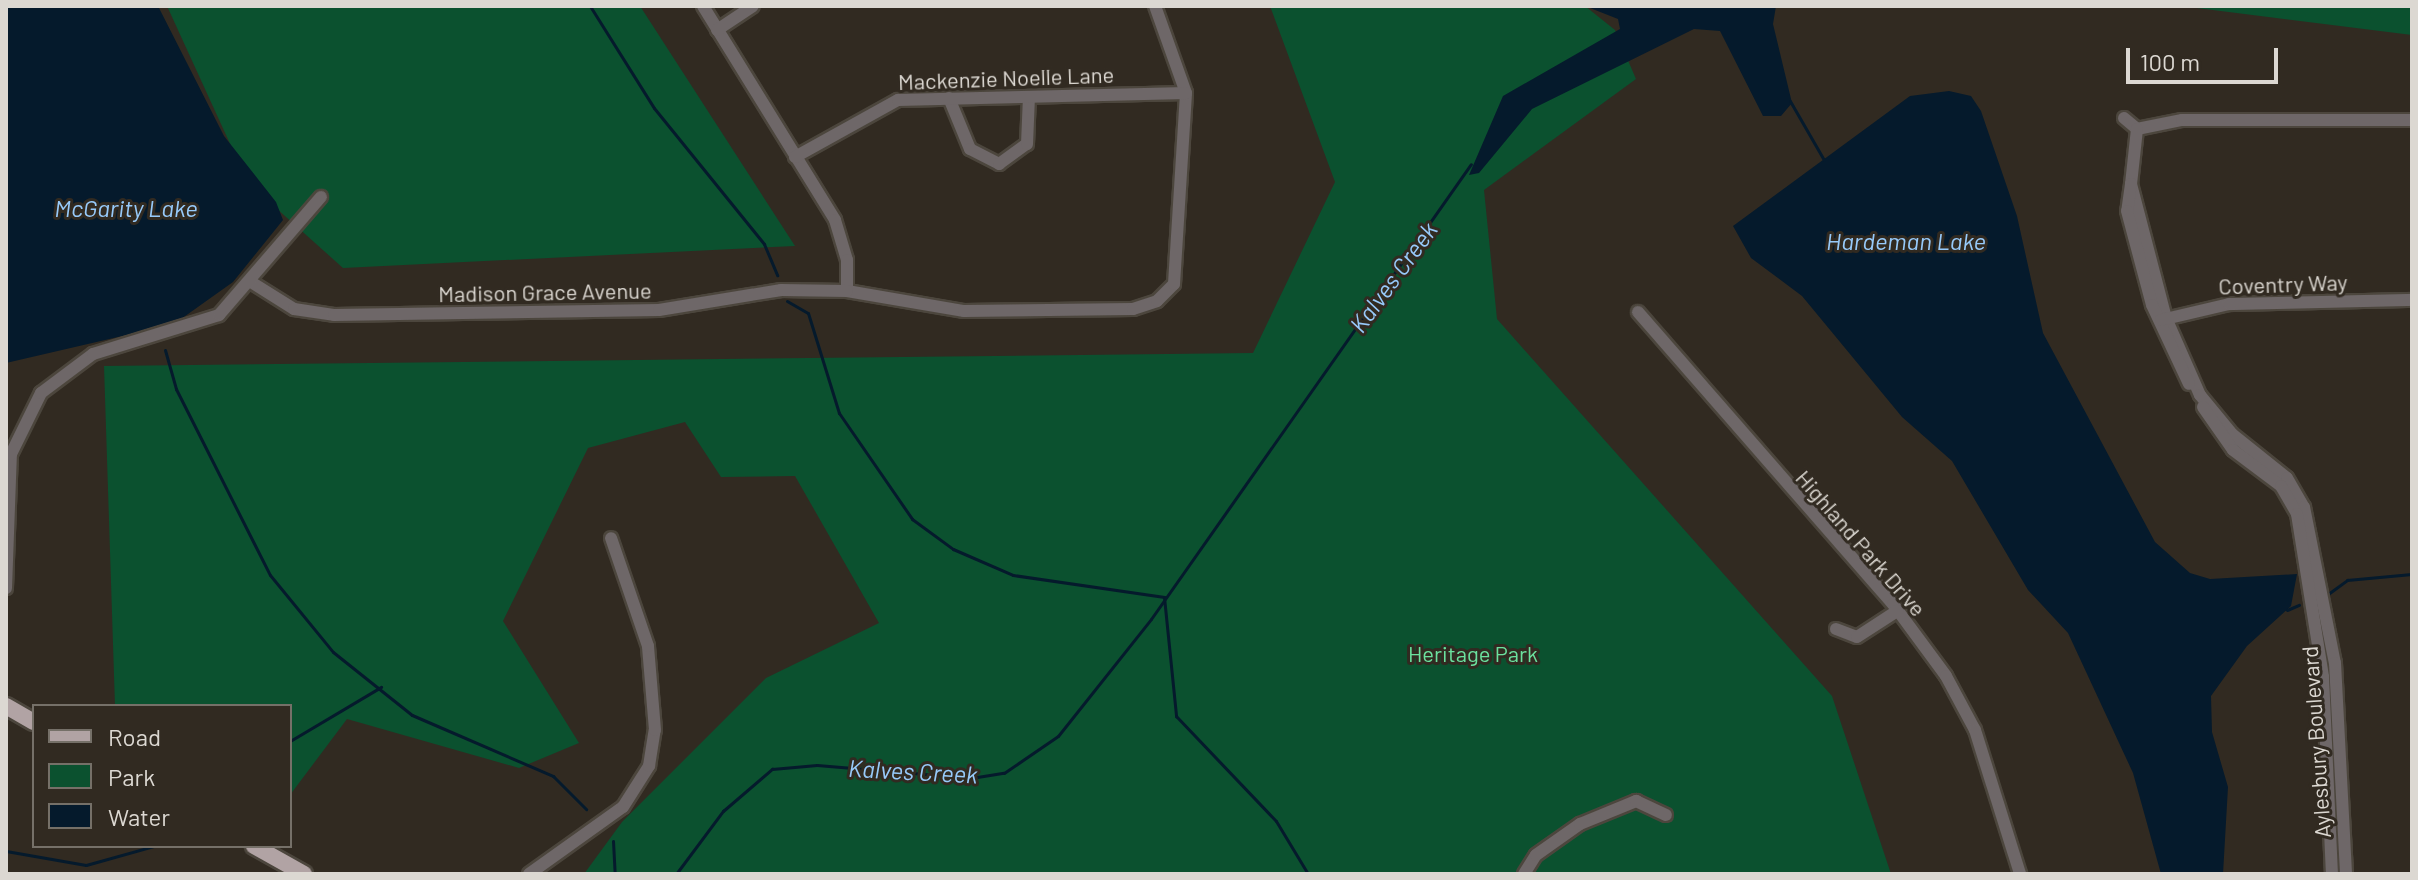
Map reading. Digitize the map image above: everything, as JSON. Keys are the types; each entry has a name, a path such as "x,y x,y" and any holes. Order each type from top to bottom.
{"main road":[{"path":"6,706 32,721"},
{"path":"258,848 304,874"}],"street":[{"path":"703,6 841,232 847,291"},
{"path":"717,30 753,6"},
{"name":"Madison Grace Avenue","path":"251,282 294,309 334,315 659,310 781,290 847,291 947,310 1133,309 1157,301 1178,271 1186,93 1155,6"},
{"name":"Mackenzie Noelle Lane","path":"795,157 880,104 949,98 1186,93"},
{"path":"949,98 970,149 999,164 1027,144 1029,97"},
{"path":"2124,118 2137,129 2182,120 2412,120"},
{"name":"Aylesbury Boulevard","path":"2137,129 2127,211 2162,319 2219,435 2276,481 2297,514 2323,677 2332,874"},
{"path":"6,588 11,454 41,393 93,354 206,323 251,282 321,197"},
{"name":"Coventry Way","path":"2162,319 2229,304 2412,300"},
{"name":"Highland Park Drive","path":"1638,312 1897,611 1975,730 2020,874"},
{"name":"Aylesbury Boulevard","path":"2162,319 2200,395 2232,434 2287,478 2304,507 2335,663 2346,874"},
{"path":"529,874 623,807 649,766 655,730 648,646 611,538"},
{"path":"1836,629 1857,637 1897,611"},
{"path":"1524,874 1536,855 1580,824 1636,801 1666,815"}],"green space":[{"path":"167,6 640,6 795,246 343,268 248,183"},
{"name":"Heritage Park","path":"1270,6 1585,6 1615,30 1636,79 1484,190 1497,319 1832,696 1891,874 584,874 622,822 766,678 879,623 795,476 721,477 685,422 588,448 503,621 579,743 519,768 347,719 292,792 292,704 115,704 104,366 1253,353 1335,182"},
{"path":"2181,6 2412,6 2412,35"}],"water":[{"name":"McGarity Lake","path":"6,6 158,6 224,136 276,202 283,220 233,282 174,324 6,363"},
{"path":"1585,6 1776,6 1773,24 1792,103 1781,116 1763,116 1720,31 1694,29 1532,109 1479,173 1469,175 1503,96 1620,29 1618,19"},
{"name":"Hardeman Lake","path":"1949,91 1971,96 1981,111 2017,216 2043,333 2155,542 2190,573 2210,579 2297,574 2291,606 2247,646 2211,696 2212,732 2228,787 2223,874 2161,874 2133,773 2068,633 2028,590 1952,461 1902,417 1802,296 1751,258 1733,226 1910,96"}],"waterway":[{"path":"590,6 654,108 764,244 777,275"},
{"path":"1790,101 1824,160"},
{"name":"Kalves Creek","path":"676,874 723,811 772,769 817,765 971,778 1004,773 1058,736 1151,619 1471,164"},
{"path":"787,301 808,313 839,413 912,519 953,549 1013,575 1164,597"},
{"path":"165,350 176,389 270,575 333,652 412,715 553,776 586,809"},
{"path":"2328,594 2347,580 2412,574"},
{"name":"Kalves Creek","path":"1164,597 1176,716 1276,821 1308,874"},
{"path":"2287,610 2299,605"},
{"path":"292,740 381,687"},
{"path":"613,841 615,874"},
{"path":"6,851 86,865 147,848"}]}
